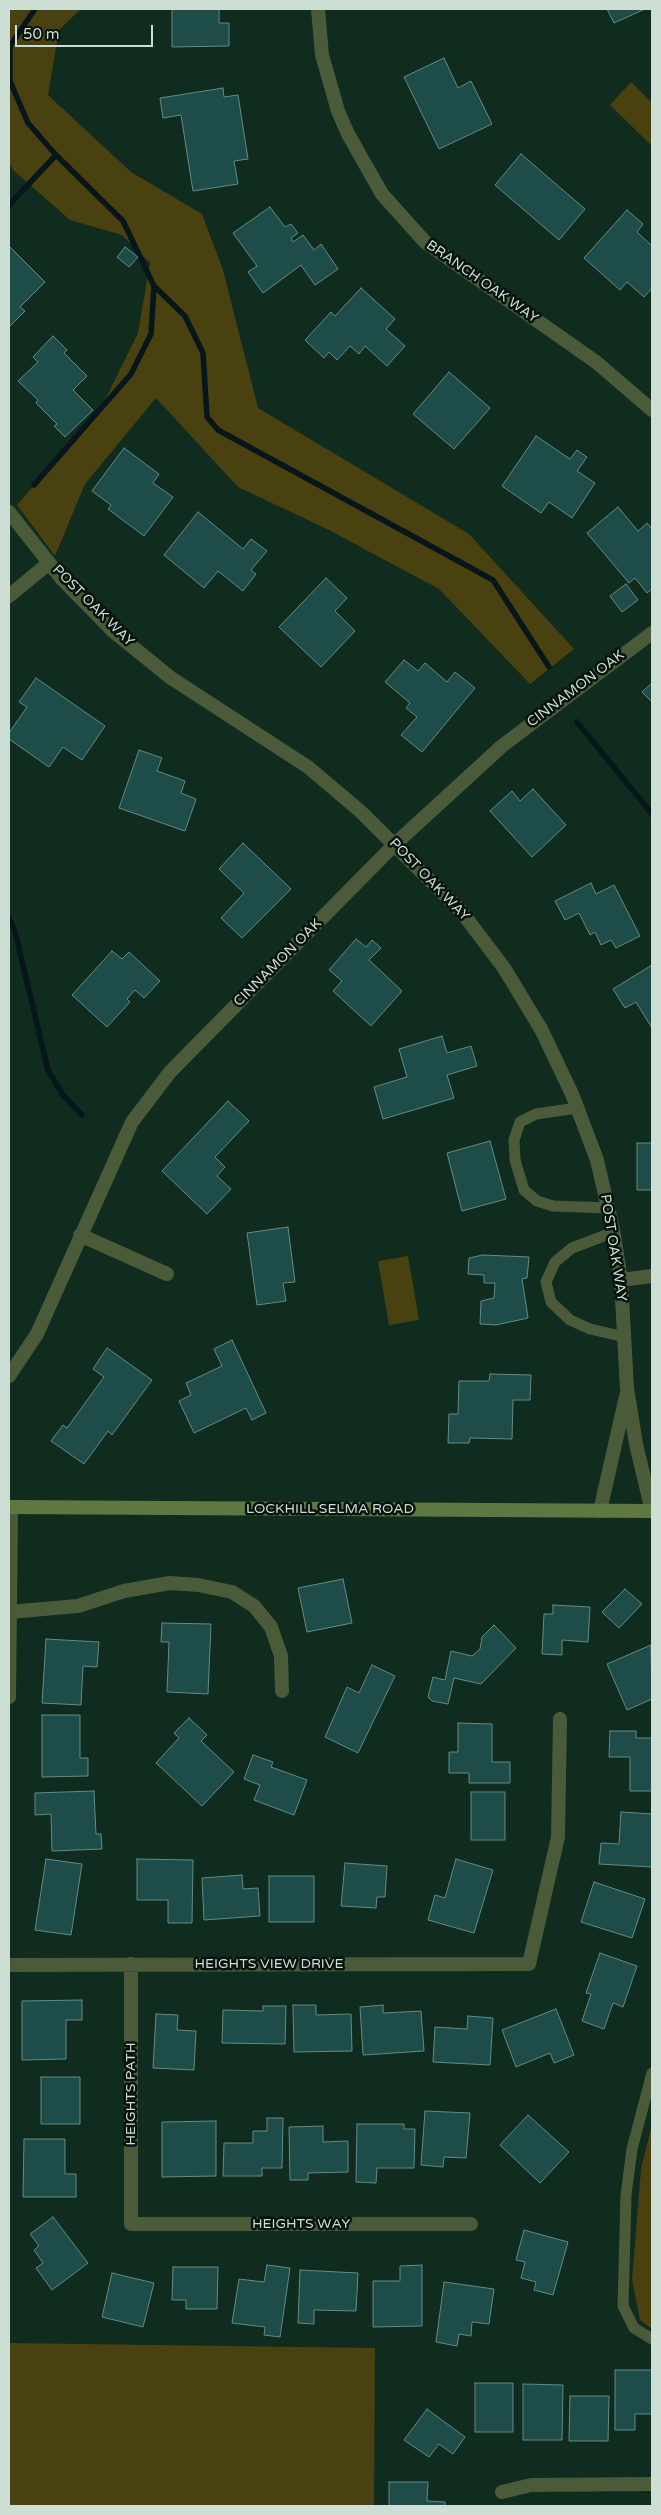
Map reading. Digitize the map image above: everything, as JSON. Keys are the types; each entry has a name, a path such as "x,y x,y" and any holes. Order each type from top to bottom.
{"main road":[{"name":"LOCKHILL SELMA ROAD","path":"10,1507 652,1511"}],"street":[{"name":"BRANCH OAK WAY","path":"318,9 322,55 338,111 348,134 382,194 425,242 596,362 652,410"},
{"name":"POST OAK WAY","path":"9,512 49,563 113,631 170,678 308,767 395,844 461,911 504,968 541,1029 577,1108 597,1160 614,1232 621,1280 628,1388 636,1444 652,1511"},
{"path":"9,596 49,563"},
{"name":"CINNAMON OAK","path":"9,1376 37,1334 80,1234 132,1122 170,1072 395,844 502,746 652,633"},
{"path":"80,1234 167,1274"},
{"path":"621,1280 652,1276"},
{"name":"POST OAK WAY","path":"600,1511 628,1388"},
{"path":"9,1697 10,1507"},
{"path":"9,1612 78,1606 124,1591 170,1583 198,1585 232,1592 254,1606 271,1626 281,1656 282,1691"},
{"name":"HEIGHTS VIEW DRIVE","path":"9,1965 529,1964 558,1837 560,1719"},
{"name":"HEIGHTS PATH","path":"131,1964 131,2224"},
{"name":"HEIGHTS WAY","path":"131,2224 471,2224"},
{"path":"502,2492 531,2485 652,2484"}],"lane":[{"path":"577,1108 536,1114 520,1122 514,1140 515,1160 519,1175 524,1190 537,1201 553,1206 609,1208"},
{"path":"614,1232 572,1248 555,1262 546,1282 551,1302 570,1320 590,1330 625,1337"},
{"path":"652,2074 632,2149 626,2195 623,2306 634,2328 640,2334 652,2339"}],"shaded area":[{"path":"9,9 81,9 59,30 48,95 131,172 202,214 223,270 258,408 469,534 574,649 530,684 439,589 327,529 238,487 156,398 85,484 55,556 17,505 101,408 138,333 150,263 122,235 70,220 13,170 9,163"},
{"path":"631,82 652,103 652,146 610,105"},
{"path":"408,1256 419,1320 389,1325 378,1261"},
{"path":"652,2124 652,2329 640,2320 632,2280 641,2169"},
{"path":"9,2343 375,2348 374,2506 9,2506"}],"building":[{"path":"172,9 219,9 219,23 229,23 229,46 172,47"},
{"path":"607,9 645,9 614,23"},
{"path":"444,58 458,88 471,81 492,124 439,149 404,77"},
{"path":"223,88 224,97 238,95 248,159 234,161 238,184 193,191 181,115 163,118 160,98"},
{"path":"521,154 585,209 559,240 495,185"},
{"path":"270,207 285,227 291,224 298,233 291,238 293,242 303,235 314,250 321,244 338,269 315,285 301,265 263,293 248,272 257,266 233,233"},
{"path":"627,210 643,224 637,232 652,246 652,288 644,297 627,282 620,290 584,258"},
{"path":"9,246 45,282 20,307 25,311 9,327"},
{"path":"125,247 138,257 129,267 117,257"},
{"path":"361,288 395,319 386,329 405,346 387,366 365,346 359,354 350,346 337,360 329,352 324,358 305,340 331,312 335,316"},
{"path":"53,336 67,350 64,353 87,376 73,390 93,410 65,437 54,426 57,424 36,403 38,400 18,381 38,362 33,357"},
{"path":"449,372 490,408 454,449 413,414"},
{"path":"536,436 570,459 577,450 587,457 577,471 595,483 572,518 549,502 541,513 502,486"},
{"path":"124,448 159,474 153,483 173,497 144,536 108,509 111,505 92,491"},
{"path":"618,507 638,531 647,523 652,529 652,589 647,593 635,578 629,583 587,533"},
{"path":"198,512 243,549 251,539 267,551 251,570 256,574 243,591 218,571 204,588 164,555"},
{"path":"326,578 347,598 335,611 355,631 321,667 279,627"},
{"path":"626,584 638,600 622,612 610,596"},
{"path":"404,660 418,671 425,663 447,682 455,672 475,688 422,752 401,735 417,717 406,708 410,703 385,682"},
{"path":"36,678 105,726 82,760 63,747 49,767 9,739 9,733 27,707 19,702"},
{"path":"652,683 652,702 642,692"},
{"path":"139,750 162,758 157,771 185,781 181,793 196,799 185,831 119,808"},
{"path":"533,789 566,825 532,857 490,811 512,791 520,801"},
{"path":"243,843 291,889 242,938 221,918 244,893 219,869"},
{"path":"591,883 596,894 614,885 640,936 616,948 611,940 601,945 595,932 590,935 579,913 565,920 555,901"},
{"path":"356,939 366,947 372,940 381,948 369,960 402,991 371,1026 333,991 342,981 329,970"},
{"path":"112,951 122,959 129,952 160,981 144,998 135,990 127,999 130,1002 107,1027 72,995"},
{"path":"652,965 652,1028 636,1002 625,1008 613,989"},
{"path":"442,1036 447,1053 471,1046 477,1066 447,1075 454,1098 383,1119 374,1087 407,1077 399,1049"},
{"path":"228,1101 249,1121 215,1157 225,1167 217,1176 231,1189 207,1214 162,1171"},
{"path":"490,1141 506,1199 462,1211 447,1153"},
{"path":"637,1143 652,1143 652,1190 637,1190"},
{"path":"288,1227 295,1282 283,1283 286,1301 257,1305 247,1233"},
{"path":"483,1255 529,1257 527,1278 522,1279 528,1318 496,1325 480,1324 481,1301 494,1298 495,1283 484,1283 484,1275 468,1274 469,1258"},
{"path":"232,1340 266,1413 252,1420 246,1408 194,1433 179,1401 191,1395 186,1383 222,1366 214,1349"},
{"path":"107,1348 152,1380 112,1435 108,1431 84,1464 51,1441 63,1425 67,1428 104,1377 93,1369"},
{"path":"490,1374 531,1375 530,1400 513,1400 512,1439 470,1438 469,1443 448,1443 449,1414 458,1414 459,1381 489,1381"},
{"path":"343,1579 352,1623 307,1632 298,1588"},
{"path":"625,1589 642,1604 619,1628 602,1612"},
{"path":"553,1605 590,1607 588,1642 562,1640 562,1655 542,1654 544,1614 553,1614"},
{"path":"162,1623 211,1624 208,1694 167,1692 169,1642 161,1642"},
{"path":"494,1625 516,1648 481,1684 454,1678 448,1704 432,1701 428,1697 433,1677 445,1680 451,1651 472,1656 480,1649 482,1637"},
{"path":"46,1639 99,1642 97,1667 83,1666 81,1705 42,1703"},
{"path":"651,1645 652,1699 627,1710 607,1664"},
{"path":"372,1665 395,1676 358,1753 325,1737 347,1687 359,1693"},
{"path":"42,1715 80,1715 80,1758 88,1758 88,1776 42,1777"},
{"path":"189,1718 207,1735 201,1741 234,1772 202,1806 156,1763 179,1738 174,1733"},
{"path":"458,1723 492,1724 492,1762 510,1762 510,1783 469,1783 469,1773 449,1773 449,1752 458,1752"},
{"path":"610,1731 636,1731 636,1738 652,1738 652,1791 630,1791 630,1757 609,1757"},
{"path":"253,1755 273,1762 271,1767 307,1780 294,1815 254,1800 260,1785 244,1779"},
{"path":"94,1791 96,1834 101,1834 102,1849 52,1851 51,1814 35,1815 35,1793"},
{"path":"471,1792 505,1792 505,1840 471,1840"},
{"path":"621,1812 652,1814 652,1867 599,1864 601,1843 619,1844"},
{"path":"46,1859 82,1864 71,1935 35,1930"},
{"path":"137,1859 193,1860 192,1923 168,1923 168,1900 137,1900"},
{"path":"456,1859 493,1870 474,1933 428,1920 435,1895 445,1898"},
{"path":"345,1863 387,1866 385,1897 377,1897 376,1908 341,1906"},
{"path":"242,1875 243,1889 258,1888 260,1916 204,1920 202,1878"},
{"path":"269,1876 314,1876 314,1922 269,1922"},
{"path":"594,1882 645,1899 632,1938 581,1922"},
{"path":"600,1953 637,1966 623,2007 613,2003 604,2029 582,2021 591,1994 586,1993"},
{"path":"82,2000 82,2020 66,2020 66,2059 22,2060 22,2001"},
{"path":"293,2005 316,2005 316,2015 351,2014 352,2051 294,2052"},
{"path":"383,2005 383,2013 421,2011 424,2051 363,2055 360,2007"},
{"path":"263,2006 286,2006 285,2044 222,2043 223,2010 263,2011"},
{"path":"556,2009 574,2055 554,2063 550,2053 516,2067 502,2030"},
{"path":"156,2014 178,2015 177,2030 196,2031 194,2070 153,2068"},
{"path":"468,2016 493,2018 490,2065 433,2062 435,2027 467,2029"},
{"path":"41,2077 80,2077 80,2124 41,2124"},
{"path":"425,2111 470,2113 466,2158 444,2157 443,2167 421,2165"},
{"path":"528,2115 569,2152 540,2183 500,2145"},
{"path":"267,2118 283,2118 282,2168 262,2168 262,2176 223,2176 224,2143 253,2143 253,2131 267,2131"},
{"path":"216,2121 216,2176 162,2177 162,2122"},
{"path":"357,2124 404,2124 404,2129 415,2129 414,2168 377,2168 376,2183 356,2182"},
{"path":"323,2126 323,2142 348,2141 348,2172 308,2173 308,2180 290,2180 289,2127"},
{"path":"24,2139 65,2139 65,2174 76,2174 76,2197 23,2197"},
{"path":"53,2217 88,2263 52,2290 36,2268 43,2263 34,2250 39,2246 30,2234"},
{"path":"524,2230 568,2242 553,2295 534,2290 536,2282 521,2278 525,2262 516,2260"},
{"path":"267,2265 290,2268 280,2337 264,2335 265,2327 232,2323 239,2279 264,2282"},
{"path":"422,2265 422,2326 373,2327 373,2281 400,2281 400,2266"},
{"path":"173,2267 218,2267 217,2309 186,2309 186,2300 172,2300"},
{"path":"300,2270 358,2273 356,2311 314,2310 314,2324 298,2323"},
{"path":"112,2273 154,2283 143,2327 102,2317"},
{"path":"444,2282 494,2289 489,2324 472,2322 471,2336 459,2334 457,2346 436,2342"},
{"path":"615,2370 652,2370 652,2414 635,2414 635,2430 615,2430"},
{"path":"475,2383 513,2383 513,2432 475,2432"},
{"path":"523,2384 563,2385 562,2440 523,2440"},
{"path":"570,2396 609,2396 608,2441 569,2441"},
{"path":"427,2409 465,2437 453,2454 439,2444 429,2457 404,2440"},
{"path":"389,2482 428,2482 427,2501 445,2502 445,2506 389,2506"}],"waterway":[{"path":"34,485 131,374 151,334 154,286 123,221 56,155 28,123 10,81 10,46 35,9"},
{"path":"9,205 56,155"},
{"path":"154,286 185,316 203,353 207,417 218,430 493,580 549,667"},
{"path":"577,722 652,814"},
{"path":"9,919 14,928 48,1070 62,1094 82,1115"}]}
